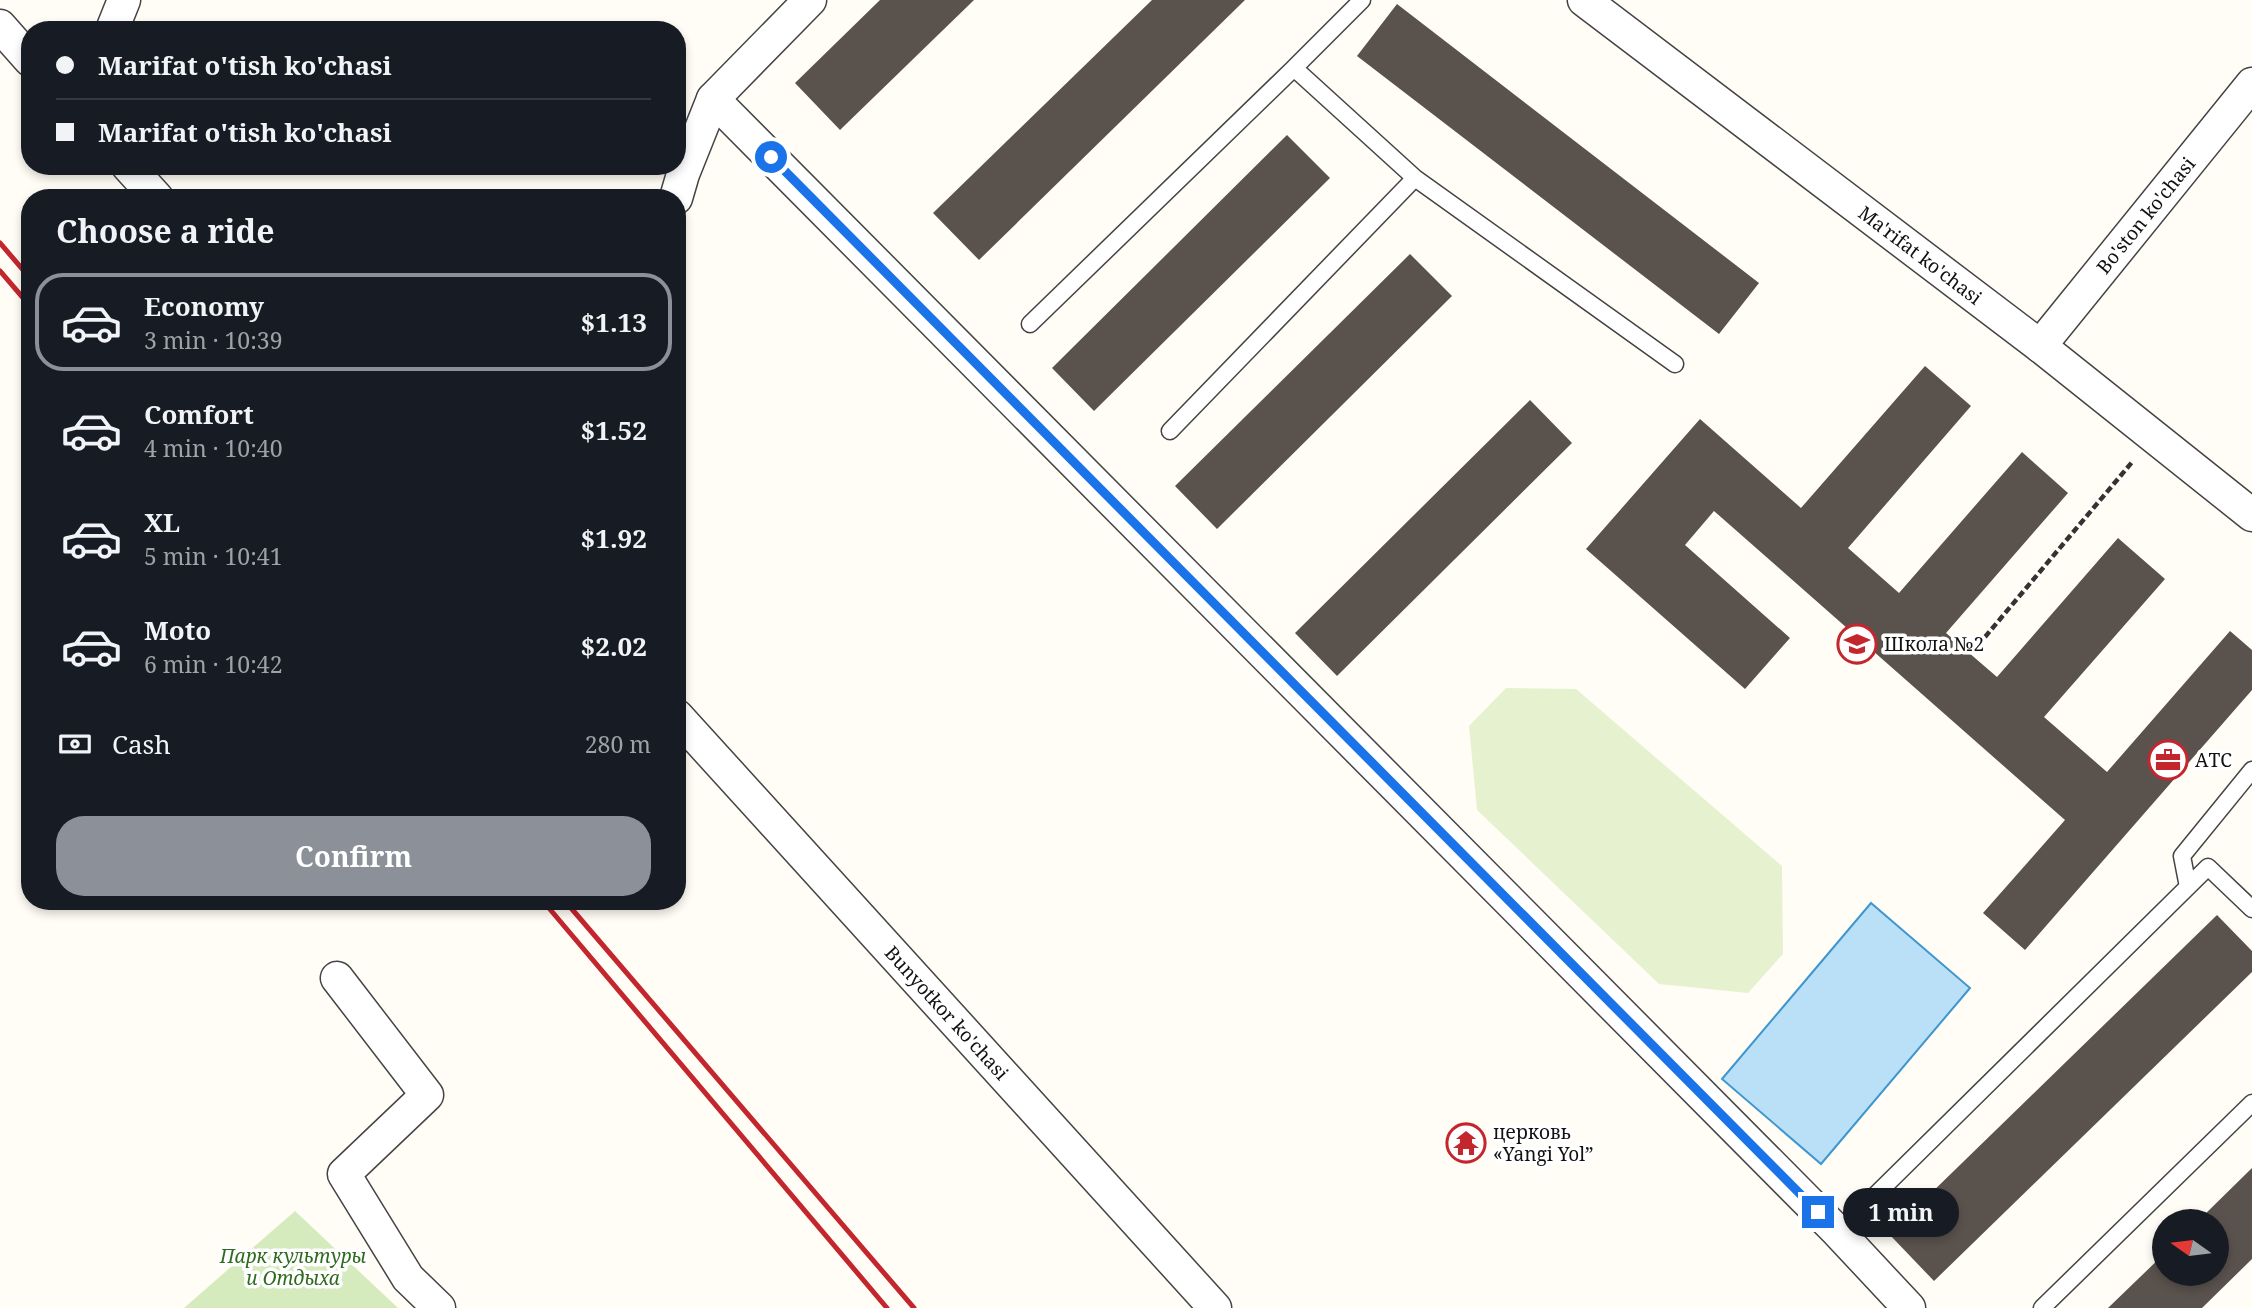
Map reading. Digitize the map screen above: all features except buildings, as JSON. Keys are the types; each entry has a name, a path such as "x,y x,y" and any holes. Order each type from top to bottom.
{"street":[{"path":"116,21 124,0"},
{"path":"686,166 713,99 810,0"},
{"name":"Ma'rifat ko'chasi","path":"1584,0 2040,346 2252,515"},
{"path":"0,26 21,50"},
{"name":"Bo'ston ko'chasi","path":"2040,346 2252,84"},
{"path":"713,99 1838,1232 1909,1308"},
{"path":"136,175 149,189"},
{"name":"Bunyotkor ko'chasi","path":"686,726 1215,1308"},
{"path":"337,978 427,1095 344,1174 408,1278 439,1308"}],"lane":[{"path":"1030,324 1362,0"},
{"path":"1294,68 1415,178 1675,365"},
{"path":"1170,431 1415,178"},
{"path":"2188,887 2182,856 2252,770"},
{"path":"1838,1232 2208,867 2252,909"},
{"path":"2042,1308 2252,1103"}],"path":[{"path":"1985,637 2153,437"}],"green space":[{"path":"1506,688 1576,689 1782,866 1783,954 1748,993 1659,984 1477,810 1469,726"},
{"name":"Парк культуры и Отдыха","path":"295,1211 398,1308 184,1308"}],"water":[{"path":"1871,903 1970,988 1821,1164 1722,1079"}],"railway":[{"path":"0,243 21,268"},
{"path":"0,271 21,296"},
{"path":"551,910 887,1308"},
{"path":"573,910 914,1308"}],"place":[{"name":"Школа №2","path":"1857,644"},
{"name":"АТС","path":"2168,760"},
{"name":"церковь «Yangi Yol”","path":"1466,1143"}],"route":[{"path":"771,157 1818,1212"}]}
